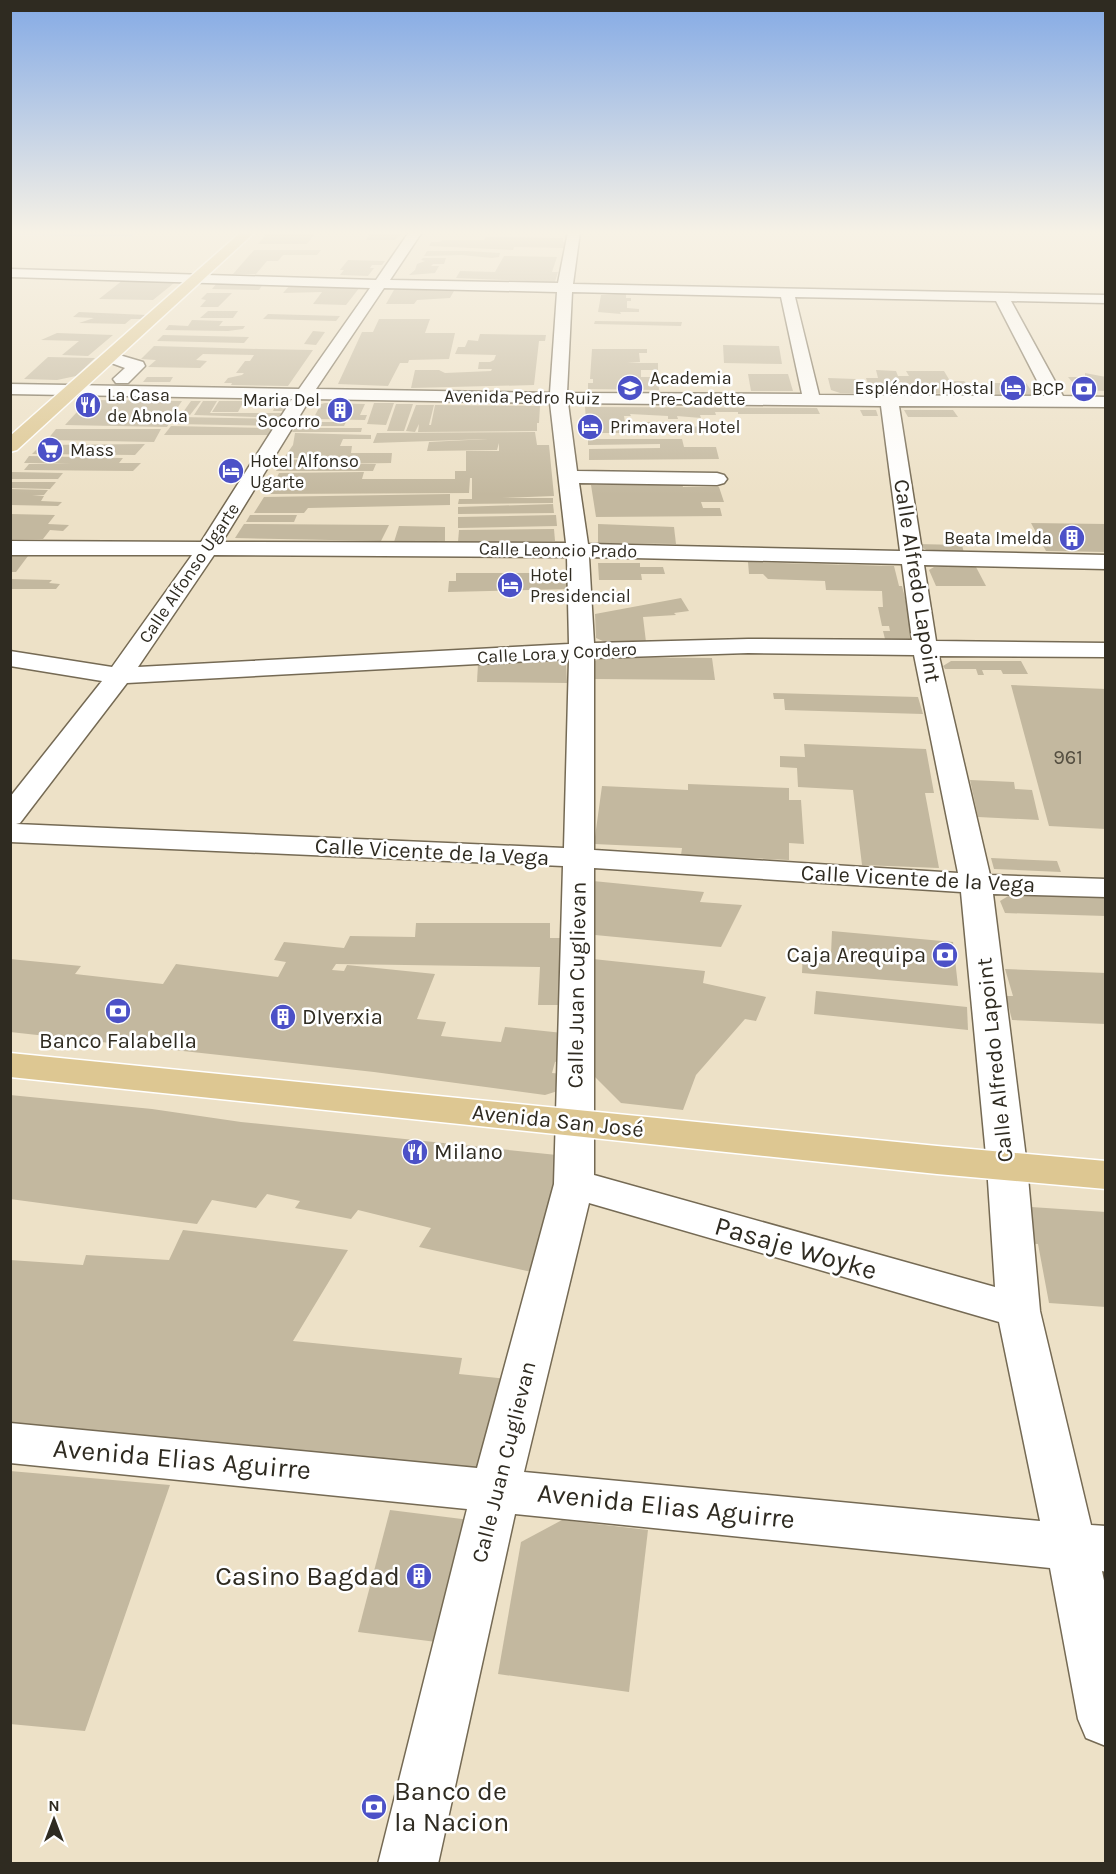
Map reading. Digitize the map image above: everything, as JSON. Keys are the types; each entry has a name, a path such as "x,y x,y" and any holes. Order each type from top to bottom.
{"main road":[{"path":"10,446 153,319"},
{"name":"Avenida San José","path":"10,1065 1106,1175"}],"street":[{"name":"Calle Alfonso Ugarte","path":"10,817 119,676 208,548 304,394 356,319"},
{"name":"Calle Juan Cuglievan","path":"408,1863 496,1489 574,1184 573,1123 580,858 582,651 578,550 558,398 563,319"},
{"path":"793,319 812,400"},
{"path":"1013,319 1057,402"},
{"path":"99,392 127,379 137,366 109,357"},
{"path":"74,387 127,379 158,380 174,392"},
{"name":"Avenida Pedro Ruiz","path":"10,389 74,387 99,392 1106,402"},
{"name":"Calle Alfredo Lapoint","path":"889,401 910,559 925,648 976,884 1006,1166 1018,1311 1088,1548 1106,1719"},
{"path":"568,477 717,479"},
{"name":"Calle Leoncio Prado","path":"10,548 578,550 1106,562"},
{"name":"Calle Lora y Cordero","path":"10,658 119,676 582,651 748,646 1106,650"},
{"name":"Calle Vicente de la Vega","path":"10,833 580,858 976,884 1106,888"},
{"name":"Pasaje Woyke","path":"574,1184 1018,1311"},
{"name":"Avenida Elias Aguirre","path":"10,1443 1088,1548"}],"building":[{"path":"90,319 130,319 125,324 79,323"},
{"path":"280,319 337,319 336,321"},
{"path":"379,319 430,319 425,333 455,333 449,359 409,360 408,363 400,363 388,386 338,384 362,332 373,332"},
{"path":"192,320 223,321 219,326 245,326 243,329 228,331 165,330 169,325 188,326"},
{"path":"595,321 682,322 681,326 594,324"},
{"path":"313,331 325,332 316,345 304,344"},
{"path":"57,333 113,335 88,356 62,355 79,341 41,340"},
{"path":"480,334 546,335 545,341 539,341 534,385 411,388 415,370 439,370 445,373 491,371 492,369 478,369 479,362 490,362 496,355 455,354 458,347 465,347 468,340 478,341"},
{"path":"163,335 249,337 244,343 157,341"},
{"path":"723,345 779,346 782,364 724,363"},
{"path":"154,346 313,350 288,386 231,385 232,383 224,383 228,378 242,375 244,373 236,373 245,361 250,361 254,355 203,354 196,360 207,361 200,368 148,367 156,360 141,359"},
{"path":"592,349 647,349 647,353 639,353 640,362 627,363 658,363 658,370 641,370 641,377 658,377 659,390 588,389 588,383 593,383 593,379 590,379"},
{"path":"48,357 95,358 76,376 57,380 24,379"},
{"path":"876,370 896,371 898,376 909,376 906,371 944,371 950,381 966,383 1026,383 1034,394 840,393 831,390 828,378 856,379 859,387 869,387 866,378 878,378"},
{"path":"1085,373 1106,377 1106,391 1079,390 1068,377 1085,377"},
{"path":"748,374 788,374 793,391 751,391"},
{"path":"147,377 173,377 170,382 143,382"},
{"path":"88,400 182,401 173,414 145,413 142,417 171,421 167,427 65,425"},
{"path":"191,401 201,401 190,415 181,415"},
{"path":"203,401 217,401 210,413 286,413 283,418 194,415"},
{"path":"219,401 244,401 238,412 212,412"},
{"path":"277,402 291,402 287,411 273,411"},
{"path":"374,403 394,403 386,425 367,424"},
{"name":"Maria Del Socorro","path":"321,404 365,404 360,415 367,415 365,420 313,419"},
{"path":"396,404 413,404 404,431 387,431"},
{"path":"416,405 434,405 429,425 431,425 435,405 540,406 539,423 537,423 537,431 418,432 419,424 415,432 406,431"},
{"path":"585,407 817,408 820,414 715,412 716,415 700,415 701,418 677,416 678,419 668,419 668,416 630,414 631,416 624,416 625,422 667,422 668,427 722,426 730,428 732,433 587,433"},
{"path":"860,410 876,410 878,416 863,416"},
{"path":"904,410 953,410 958,417 908,417"},
{"path":"180,417 281,419 277,426 174,424"},
{"path":"301,422 346,422 344,426 299,426"},
{"path":"171,426 272,428 268,435 164,435"},
{"path":"295,428 362,428 361,432 292,432"},
{"path":"56,429 161,429 154,442 47,440"},
{"path":"535,432 537,445 549,445 554,496 502,498 553,498 553,503 458,504 459,499 472,499 472,478 470,478 469,493 268,494 276,480 295,480 276,479 279,473 364,472 362,479 455,479 455,471 466,471 466,451 499,451 499,443 497,450 427,451 429,442 488,439 373,443 377,433"},
{"path":"295,433 371,435 371,439 343,439 340,446 352,446 351,453 392,453 391,463 328,464 376,464 373,471 276,471 283,460 351,458 284,458 293,445"},
{"path":"588,439 682,439 684,447 716,447 719,459 589,460 589,449 660,448 660,444 588,445"},
{"path":"145,444 135,455 32,454 41,445"},
{"path":"29,456 123,458 119,463 141,463 133,471 24,470 29,464 71,463 24,463"},
{"path":"12,472 63,473 58,479 10,479"},
{"path":"10,482 56,482 50,489 10,488"},
{"path":"682,484 683,487 719,487 724,502 701,502 703,508 720,508 722,516 596,517 591,485"},
{"path":"10,489 48,490 44,495 32,496 44,496 41,501 62,502 58,506 10,505"},
{"path":"450,494 450,505 308,508 304,513 254,513 264,497"},
{"path":"553,504 554,513 458,514 458,507"},
{"path":"10,514 55,515 48,524 69,525 63,531 50,530 43,539 10,539"},
{"path":"250,515 297,515 294,522 246,522"},
{"path":"556,515 557,526 458,528 458,517"},
{"name":"Beata Imelda","path":"1031,523 1106,524 1106,552 1046,551"},
{"path":"244,524 389,525 381,541 235,538"},
{"path":"598,524 674,527 676,544 598,543"},
{"path":"399,526 445,527 445,541 394,542"},
{"path":"554,529 555,541 458,542 459,530"},
{"path":"916,544 962,545 964,553 928,551"},
{"path":"10,556 28,556 16,572 10,572"},
{"path":"748,562 894,566 899,586 902,586 917,644 886,643 883,631 890,631 889,626 882,626 878,607 883,607 882,591 826,590 825,581 768,579 763,574 749,574"},
{"path":"598,563 640,563 640,567 663,567 665,574 641,574 642,580 599,580"},
{"path":"945,566 976,567 986,586 936,586 929,570"},
{"name":"Hotel Presidencial","path":"456,573 561,573 561,580 571,580 572,589 448,592 449,581 456,581"},
{"path":"10,579 52,580 49,583 60,584 56,589 10,589"},
{"path":"681,598 689,611 674,613 676,615 643,617 646,642 605,642 596,638 595,614"},
{"path":"602,657 712,658 715,680 595,679 595,661"},
{"path":"557,659 566,661 567,683 477,682 478,664"},
{"path":"951,661 1021,661 1028,674 1003,674 1001,670 982,670 984,675 978,675 976,669 945,669 943,666"},
{"path":"1011,685 1106,689 1106,829 1049,826"},
{"path":"773,693 918,697 923,714 785,710 784,699 774,699"},
{"path":"804,744 926,749 934,793 925,793 939,868 862,865 853,790 798,787 797,768 780,767 780,756 805,757"},
{"path":"970,780 1014,782 1015,789 1032,790 1039,820 978,817"},
{"path":"688,784 789,788 789,800 801,800 804,844 789,843 789,860 681,855 682,848 594,844 602,786 688,790"},
{"path":"991,858 1057,861 1061,872 994,869"},
{"path":"593,881 704,892 700,902 742,905 721,947 595,935"},
{"path":"1010,895 1106,897 1106,916 1005,913 1000,901"},
{"path":"416,923 550,923 550,938 567,938 564,1005 538,1005 540,967 336,964 332,970 344,971 347,965 435,974 417,1019 446,1022 441,1036 501,1042 505,1027 563,1033 566,1057 555,1062 552,1073 564,1074 561,1090 545,1095 374,1072 10,1032 10,959 81,966 75,974 163,984 176,964 278,977 286,962 274,960 284,942 344,948 350,936 415,937"},
{"path":"832,931 953,942 958,986 802,973 803,951 831,954"},
{"path":"593,959 705,971 703,983 766,997 756,1021 745,1019 696,1075 683,1110 621,1103 595,1077"},
{"path":"1005,969 1106,973 1106,1024 1012,1020 1006,996 1013,996"},
{"path":"816,991 967,1007 968,1030 814,1014"},
{"path":"10,1095 557,1155 567,1168 536,1273 419,1247 431,1228 358,1210 351,1219 295,1208 300,1201 267,1194 256,1208 212,1200 197,1224 10,1199"},
{"path":"1016,1206 1106,1212 1106,1307 1049,1303 1038,1244 1023,1243"},
{"path":"183,1230 348,1250 293,1341 462,1358 459,1374 508,1379 489,1473 10,1425 10,1260 83,1265 86,1255 169,1260"},
{"path":"10,1471 170,1485 85,1731 10,1724"},
{"name":"Casino Bagdad","path":"390,1510 478,1521 452,1644 358,1632"},
{"path":"562,1520 648,1530 629,1692 498,1674 521,1542"}],"place":[{"name":"Academia Pre-Cadette","path":"630,388"},
{"name":"Espléndor Hostal","path":"1013,388"},
{"name":"BCP","path":"1084,389"},
{"name":"La Casa de Abnola","path":"88,405"},
{"name":"Maria Del Socorro","path":"340,410"},
{"name":"Primavera Hotel","path":"590,427"},
{"name":"Mass","path":"50,450"},
{"name":"Hotel Alfonso Ugarte","path":"231,471"},
{"name":"Beata Imelda","path":"1072,538"},
{"name":"Hotel Presidencial","path":"510,585"},
{"name":"Caja Arequipa","path":"945,955"},
{"name":"Banco Falabella","path":"118,1011"},
{"name":"DIverxia","path":"283,1017"},
{"name":"Milano","path":"415,1152"},
{"name":"Casino Bagdad","path":"419,1576"},
{"name":"Banco de la Nacion","path":"374,1807"}]}
